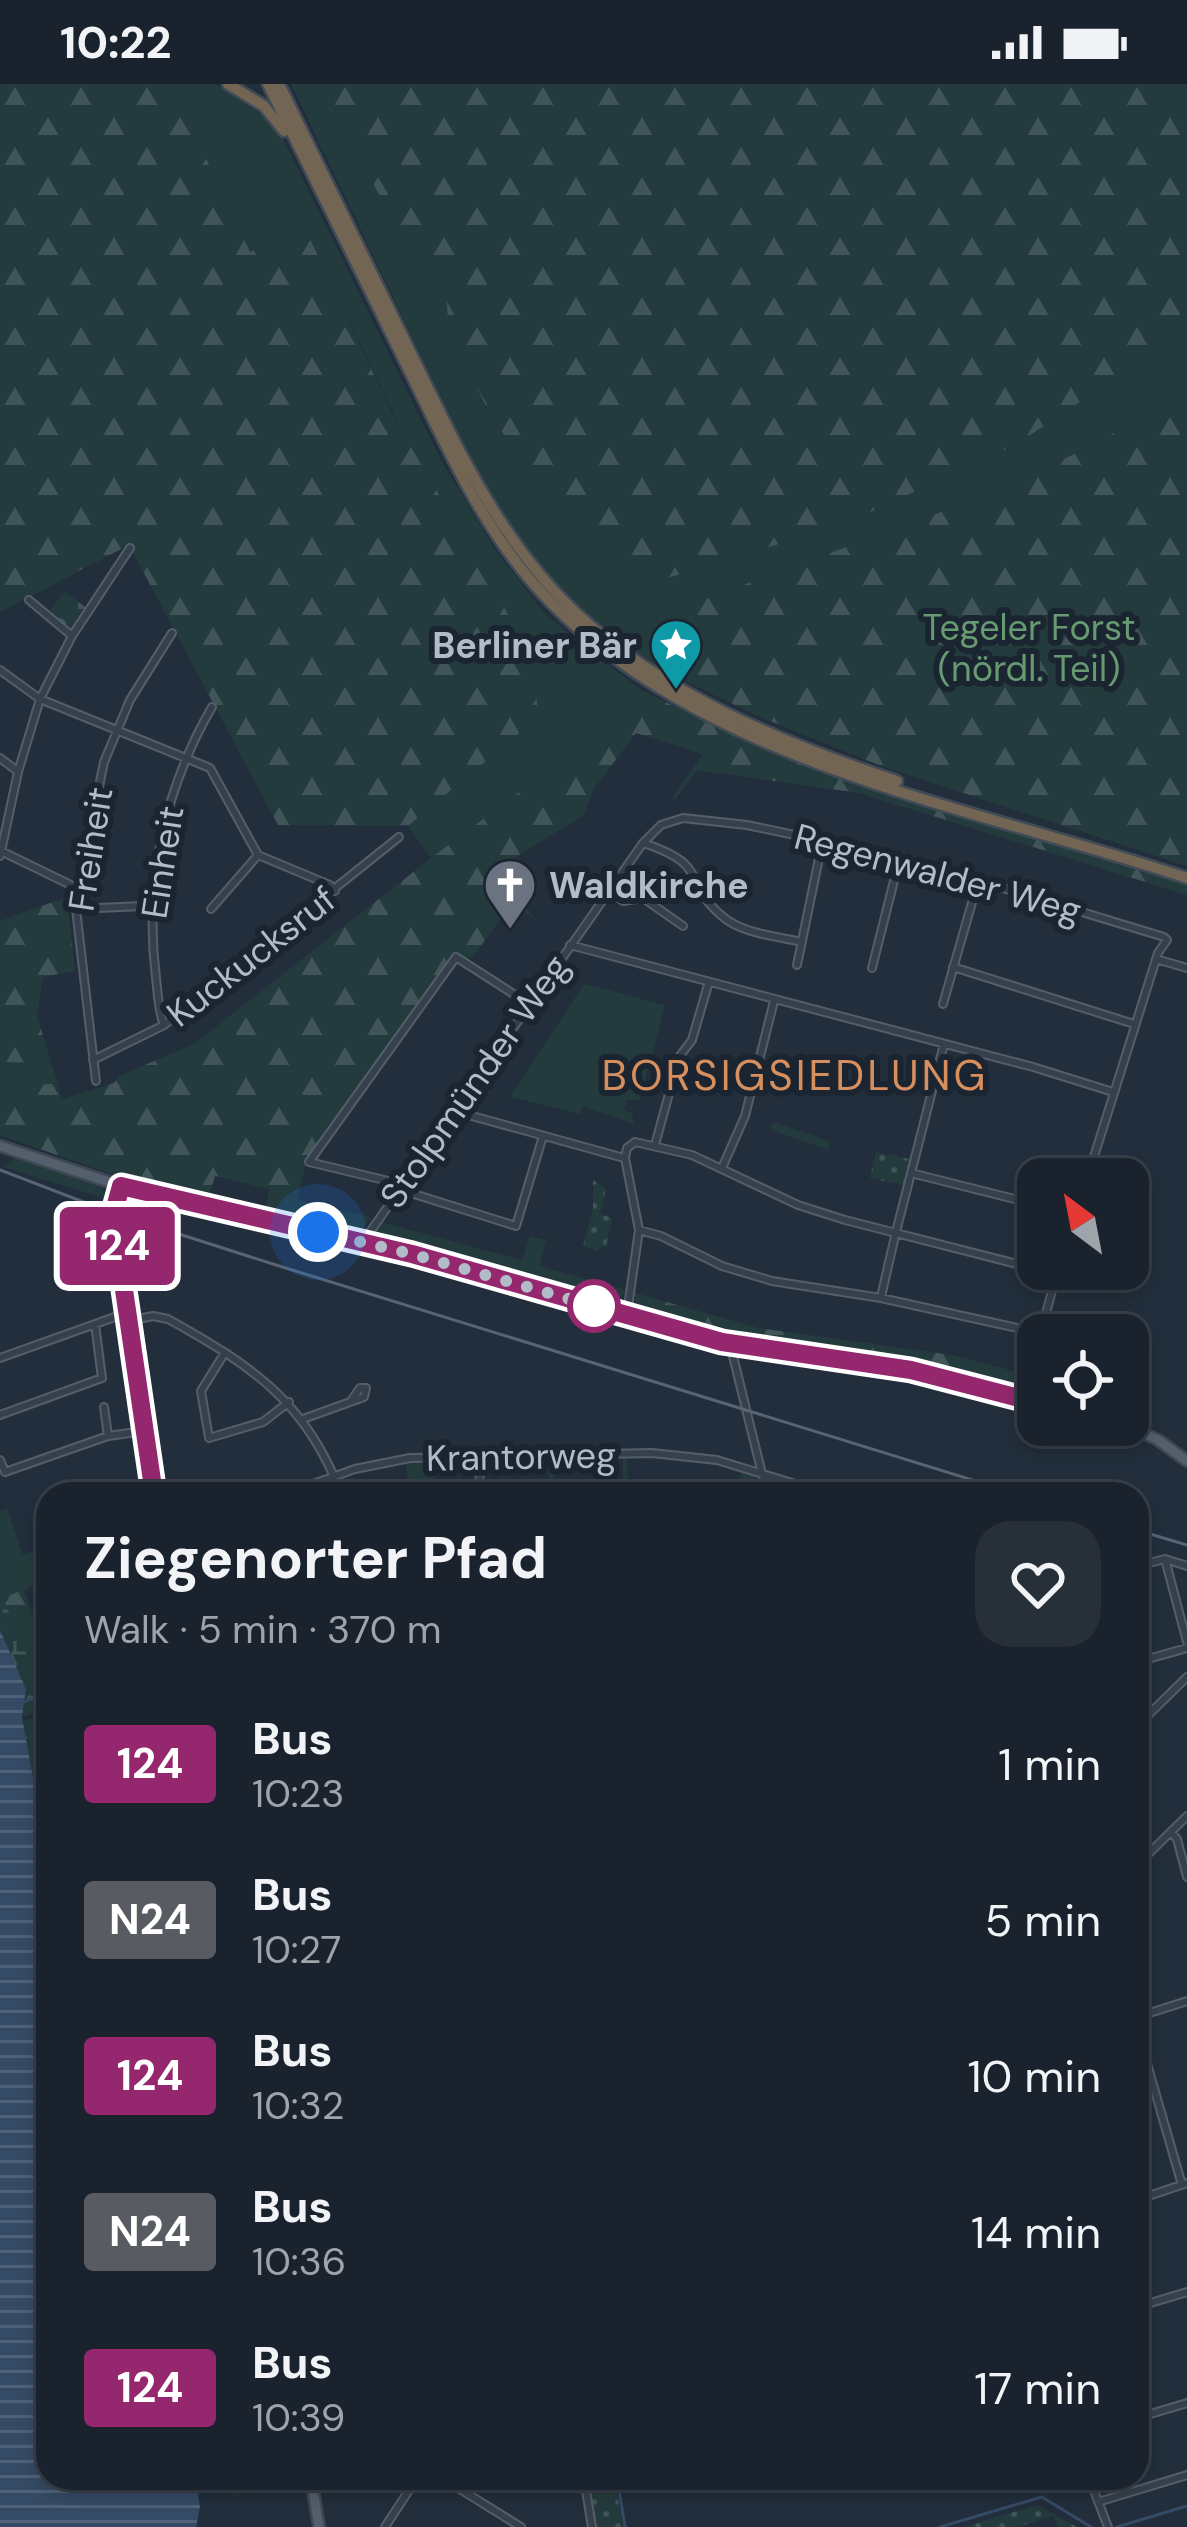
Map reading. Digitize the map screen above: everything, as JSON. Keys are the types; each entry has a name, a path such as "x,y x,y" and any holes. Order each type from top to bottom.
{"highway":[{"path":"228,84 273,114 314,179"},
{"path":"268,84 483,514 530,579 586,635 635,672 688,703 809,758 1187,874"},
{"path":"279,84 481,492 532,566 593,628 668,681 794,742 892,779 1187,874"}],"main road":[{"path":"0,1146 121,1186 363,1242 730,1344 911,1370 1017,1399"},
{"path":"121,1186 113,1215 152,1482"},
{"path":"1149,1436 1187,1461"},
{"path":"314,2490 321,2525"}],"street":[{"path":"78,888 1,853 40,699 73,636 130,548"},
{"path":"28,600 73,636"},
{"name":"Freiheit","path":"96,1081 76,908 78,888 104,763 117,730 172,633"},
{"path":"0,670 40,699 210,768 258,854 335,891"},
{"name":"Einheit","path":"164,1025 149,906 164,824 185,757 212,707"},
{"path":"0,758 18,772"},
{"name":"Regenwalder Weg","path":"683,818 823,839 979,878 1160,935 1167,940 1156,958"},
{"name":"Stolpmünder Weg","path":"363,1242 643,843 662,825 683,818"},
{"name":"Kuckucksruf","path":"93,1060 164,1025 399,837"},
{"path":"797,965 823,839"},
{"path":"643,843 686,861 711,905 730,922 802,942"},
{"path":"211,909 258,854"},
{"path":"872,968 900,857"},
{"path":"943,1004 979,878"},
{"path":"609,891 622,902 643,898 682,926"},
{"path":"76,908 142,906"},
{"path":"570,945 1113,1093"},
{"path":"529,1004 456,958 309,1162 399,1186 516,1226 543,1136"},
{"path":"1093,1158 1156,958 1187,968"},
{"path":"952,967 1134,1024"},
{"path":"655,1144 679,1057 692,1040 709,983"},
{"path":"722,1168 745,1115 774,1001"},
{"path":"881,1298 944,1044"},
{"path":"454,1111 625,1158"},
{"path":"627,1315 639,1230 625,1158 627,1148 635,1142 655,1144 722,1168 798,1204 896,1234 1017,1262"},
{"path":"911,1173 1017,1199"},
{"path":"639,1230 746,1274 881,1298 1017,1331"},
{"path":"0,1358 95,1324 161,1316 289,1402 336,1482"},
{"path":"0,1415 102,1378 95,1324"},
{"path":"730,1344 763,1482"},
{"path":"224,1354 201,1391 209,1438 263,1422 289,1402"},
{"path":"303,1419 352,1401"},
{"path":"104,1407 108,1436"},
{"path":"0,1460 5,1472 108,1436 144,1431"},
{"name":"Krantorweg","path":"318,1482 388,1461 665,1454 698,1457 791,1482"},
{"path":"479,1456 480,1482"},
{"path":"1149,1658 1187,1645 1166,1559"},
{"path":"1149,1564 1166,1559 1187,1566"},
{"path":"1149,1714 1187,1677"},
{"path":"1149,1853 1187,1816"},
{"path":"1171,1832 1187,1876"},
{"path":"1149,2013 1187,2001"},
{"path":"1149,2068 1185,2184 1149,2196"},
{"path":"1149,2303 1187,2291"},
{"path":"1149,2414 1187,2403"},
{"path":"1149,2487 1187,2475"},
{"path":"385,2527 409,2490"},
{"path":"461,2490 521,2527"},
{"path":"586,2490 592,2527"},
{"path":"1094,2490 1108,2527"},
{"path":"1098,2502 1138,2490"}],"green space":[{"path":"0,84 171,84 250,252 304,226 394,417 530,652 539,717 408,826 278,825 129,545 0,612"},
{"path":"171,84 216,84 277,126 441,460 495,550 546,615 641,690 637,705 431,858 408,826 539,717 304,226 250,252"},
{"path":"291,84 323,84 428,291 446,292 450,331 487,408 531,478 565,522 598,538 618,561 664,579 845,524 1017,444 1187,330 1187,383 1100,442 982,497 634,625 681,659 668,673 610,634 561,590 512,533 467,452"},
{"path":"323,84 1187,84 1187,330 1017,444 845,524 664,579 618,561 598,538 565,522 531,478 487,408 449,331 446,292 428,292"},
{"name":"Tegeler Forst (nördl. Teil)","path":"1187,383 1187,866 881,766 758,716 668,673 680,659 632,626 982,497 1100,442"},
{"path":"65,592 89,610 74,633 49,611"},
{"path":"641,690 758,747 1172,879 1187,885 1187,895 859,793 697,770 675,800 672,798 703,754 636,733 593,790 584,815 501,866 511,878 505,885 536,920 512,903 472,958 456,958 306,1163 297,1200 371,1217 359,1234 265,1212 269,1189 215,1176 208,1198 117,1176 0,1135 0,1089 58,1083 61,1100 114,1083 119,1076 194,1044 636,705","holes":["292,1066 302,1074 302,1094 295,1106 257,1096 256,1084 267,1074"]},
{"path":"67,897 75,971 43,977 37,1015 51,1063 0,1062 0,921"},
{"path":"584,984 665,1005 640,1100 626,1100 624,1110 632,1113 634,1124 583,1106 580,1114 510,1097"},
{"path":"0,1062 51,1063 58,1083 0,1089"},
{"path":"292,1066 302,1074 302,1094 295,1106 257,1097 256,1084 266,1074"},
{"path":"775,1123 829,1141 829,1150 772,1130"},
{"path":"876,1152 914,1160 908,1186 870,1178"},
{"path":"16,1157 103,1188 104,1198 3,1167"},
{"path":"593,1180 606,1189 600,1214 612,1218 606,1247 599,1246 598,1251 583,1246 593,1208"},
{"path":"381,1222 522,1260 530,1236 546,1240 539,1266 626,1290 617,1304 602,1301 509,1269 377,1238 374,1232"},
{"path":"635,1293 758,1328 952,1355 1017,1372 1017,1390 936,1366 831,1353 803,1343 740,1338 636,1310"},
{"path":"623,1458 627,1458 628,1482 623,1482"},
{"path":"549,1459 553,1459 554,1482 549,1482"},
{"path":"432,1461 435,1482 408,1482 406,1463"},
{"path":"742,1471 754,1474 756,1482 738,1482"},
{"path":"7,1508 23,1555 36,1550 36,1585 0,1600 0,1511"},
{"path":"24,1589 36,1624 36,1688 26,1689 0,1630 0,1600"},
{"path":"4,1601 36,1676 35,1684 28,1687 0,1628"},
{"path":"36,1688 36,1713 22,1717 26,1689"},
{"path":"36,1716 36,1794 23,1722"},
{"path":"587,2490 617,2490 622,2527 593,2527"},
{"path":"1037,2505 1077,2527 1059,2527 1053,2516 1017,2527 963,2527"}],"water":[{"path":"0,1630 26,1689 22,1717 36,1794 36,2490 197,2490 200,2507 196,2527 0,2527"}],"waterway":[{"path":"24,1702 36,1696"},
{"path":"619,2490 625,2527"},
{"path":"940,2527 1042,2497 1091,2527"},
{"path":"1117,2527 1187,2506"}],"tram line":[{"path":"0,1170 107,1211 276,1265 979,1482"},
{"path":"1149,1534 1187,1545"}],"bus line":[{"name":"124","path":"152,1482 113,1215 121,1186 412,1254 722,1342 911,1370 1017,1400"}],"place":[{"name":"Berliner Bär","path":"676,691"},
{"name":"Waldkirche","path":"510,931"}],"district":[{"name":"BORSIGSIEDLUNG","path":"795,1075"}],"route":[{"path":"318,1232 594,1306"}]}
